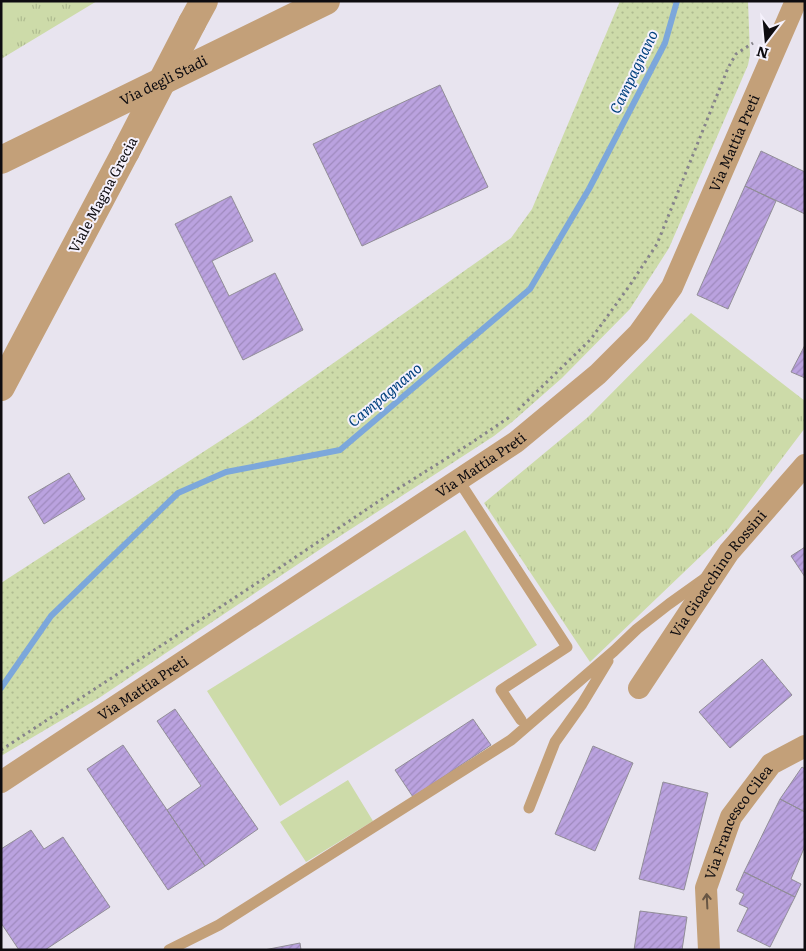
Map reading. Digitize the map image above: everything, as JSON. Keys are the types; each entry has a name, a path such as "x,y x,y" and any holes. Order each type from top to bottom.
{"street":[{"name":"Via degli Stadi","path":"2,159 326,1"},
{"name":"Via Mattia Preti","path":"1,782 516,442 598,374 639,333 672,287 796,1"},
{"name":"Viale Magna Grecia","path":"1,387 198,12"},
{"name":"Via Gioacchino Rossini","path":"639,688 729,552 805,465"},
{"name":"Via Francesco Cilea","path":"709,950 706,888 731,817 771,764 805,746"}],"lane":[{"path":"459,480 567,647 501,690 520,720"},
{"path":"169,950 219,925 511,740 638,629 669,604 716,571"},
{"path":"529,808 555,742 582,704 614,651"}],"path":[{"path":"1,750 248,590 388,494 471,443 514,413 590,339 657,244 728,68 736,54 754,43 778,44"}],"green space":[{"path":"1,1 97,1 1,59"},
{"path":"1,1 22,1 9,50 1,47"},
{"path":"620,1 748,1 750,55 748,65 669,248 630,309 562,378 494,436 331,542 99,698 1,756 1,583 254,419 511,238 532,209"},
{"path":"691,313 805,401 805,428 727,531 590,662 484,503 588,417"},
{"path":"465,530 537,645 280,806 207,691"},
{"path":"348,780 373,821 306,862 280,822"}],"building":[{"path":"440,85 488,187 362,246 313,144"},
{"path":"761,151 805,172 805,214 745,186"},
{"path":"745,186 776,201 728,309 697,295"},
{"path":"231,196 253,241 212,261 229,296 275,273 303,330 243,360 175,224"},
{"path":"805,345 805,378 791,372"},
{"path":"69,473 85,499 44,524 28,497"},
{"path":"805,547 805,577 791,556"},
{"path":"762,659 792,695 730,748 699,712"},
{"path":"175,709 258,829 205,866 167,810 201,786 157,721"},
{"path":"473,719 491,745 413,797 395,770"},
{"path":"123,745 205,866 168,890 87,769"},
{"path":"593,746 633,763 595,851 555,834"},
{"path":"802,767 805,769 805,812 780,799"},
{"path":"663,782 708,793 684,890 639,879"},
{"path":"780,799 805,812 805,846 791,879 801,884 795,897 744,872"},
{"path":"31,830 44,849 63,837 110,907 45,950 19,950 1,923 1,849"},
{"path":"744,872 795,897 770,947 737,931 748,908 739,904 744,894 736,890"},
{"path":"640,911 687,917 682,950 634,950"},
{"path":"300,943 301,950 264,950"}],"waterway":[{"name":"Campagnano","path":"1,688 51,616 178,493 226,472 340,450 530,289 589,189 665,43 677,1"}]}
